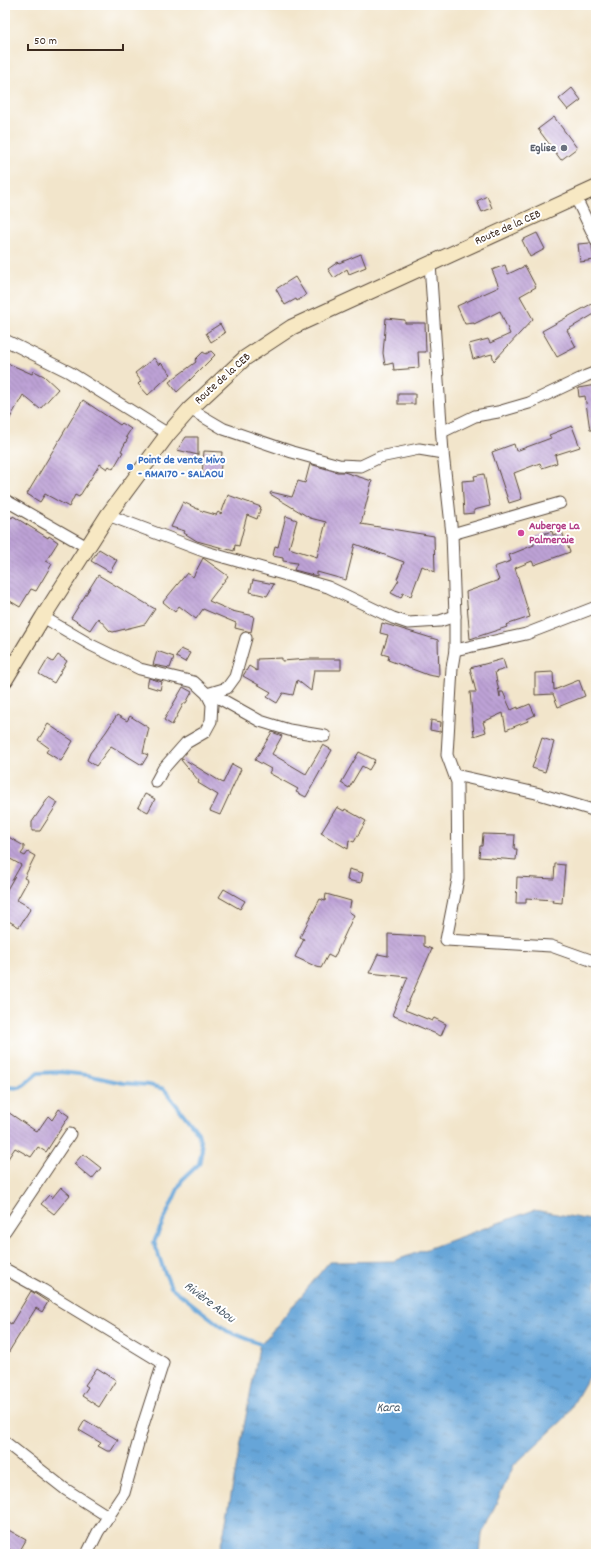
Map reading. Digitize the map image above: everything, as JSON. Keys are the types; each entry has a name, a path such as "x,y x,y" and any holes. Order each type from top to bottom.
{"main road":[{"name":"Route de la CEB","path":"5,680 108,515 168,434 190,409 245,358 292,327 596,188"}],"street":[{"path":"576,198 596,240"},
{"path":"430,264 443,453 452,534 455,616 455,650 452,668 447,756 457,782 458,879 446,940 551,946 596,962"},
{"path":"5,340 69,372 168,434"},
{"path":"442,432 475,416 498,412 529,403 596,372"},
{"path":"190,409 224,429 292,452 339,465 361,466 380,458 419,449 443,453"},
{"path":"5,500 87,547"},
{"path":"452,534 560,503"},
{"path":"108,515 206,552 328,587 393,618 408,623 440,622 455,616"},
{"path":"455,650 526,634 596,607"},
{"path":"43,617 140,669 194,682 207,694 212,704 211,721 205,732 186,743 163,769 156,782"},
{"path":"207,694 227,688 235,678 246,638"},
{"path":"207,694 219,698 260,721 289,730 325,736"},
{"path":"455,775 536,793 596,811"},
{"path":"5,1231 70,1134"},
{"path":"5,1269 43,1290 163,1363 144,1422 124,1493 98,1532 87,1554"},
{"path":"5,1442 65,1489 109,1517"}],"water":[{"name":"Kara","path":"534,1210 596,1221 596,1364 565,1418 514,1465 482,1534 480,1554 218,1554 224,1532 259,1347 329,1262 394,1261"}],"building":[{"path":"572,88 581,100 568,110 559,99"},
{"path":"554,117 577,148 561,160 538,129"},
{"path":"487,196 492,208 482,212 477,201"},
{"path":"537,233 545,249 530,257 522,240"},
{"path":"590,243 592,246 594,260 580,262 578,244"},
{"path":"361,254 366,267 349,274 347,269 334,278 328,269 338,262 339,263"},
{"path":"505,265 508,274 525,266 536,287 520,296 533,319 494,361 492,354 473,359 469,344 488,339 490,343 510,334 500,311 474,324 465,324 457,306 499,287 492,270"},
{"path":"295,277 306,295 297,301 296,299 285,305 276,289"},
{"path":"593,303 596,313 567,330 576,347 557,357 542,331"},
{"path":"386,318 405,320 405,323 425,323 426,352 418,352 419,368 394,370 393,363 385,365 383,353"},
{"path":"220,324 225,333 211,342 206,333"},
{"path":"211,351 215,355 177,392 169,382 196,362 195,360 203,352 206,354"},
{"path":"154,358 159,365 161,363 171,374 148,395 138,384 141,381 135,373"},
{"path":"5,362 32,374 34,371 44,376 58,389 40,409 23,395 5,427"},
{"path":"596,385 596,430 590,430 585,396 579,397 578,388"},
{"path":"398,394 415,394 415,404 398,404"},
{"path":"83,400 120,425 122,423 131,429 126,437 128,438 121,451 123,452 113,469 109,466 107,469 100,464 79,497 75,495 69,507 45,494 40,502 27,494"},
{"path":"572,426 580,447 555,455 557,463 542,468 540,463 514,473 522,499 509,503 492,452 514,444 516,451 551,438 549,435"},
{"path":"186,437 198,437 198,455 177,450"},
{"path":"204,451 222,452 220,475 202,474"},
{"path":"310,464 337,472 344,472 372,481 361,524 434,536 435,572 422,566 411,596 403,593 401,598 391,593 399,580 397,579 404,562 355,544 346,580 317,572 317,576 294,570 297,563 283,561 283,558 273,556 275,546 278,547 286,516 297,520 289,548 317,557 326,522 310,518 270,494 271,492 292,497 298,481 305,483"},
{"path":"484,474 490,506 474,510 474,513 464,514 462,481 475,480 474,476"},
{"path":"228,495 261,507 257,519 247,515 239,546 235,545 234,551 197,541 184,533 185,531 171,527 183,502 202,511 216,515 218,512 221,514"},
{"path":"5,514 12,518 13,516 48,538 49,536 58,542 46,561 52,564 36,591 31,589 20,607 5,598"},
{"path":"552,531 553,535 562,532 570,552 534,565 532,561 515,568 530,617 506,625 507,627 470,639 466,592 499,580 494,567 511,561 509,555 534,545 532,538"},
{"path":"99,549 117,560 110,572 91,561"},
{"path":"203,558 228,576 209,601 232,611 254,616 251,632 235,628 236,623 203,609 196,619 179,606 175,612 163,602 187,573 193,577"},
{"path":"98,575 155,609 145,624 113,632 110,631 98,618 90,630 71,618"},
{"path":"253,580 274,584 267,596 250,592"},
{"path":"382,623 438,640 439,677 428,675 388,660 389,656 382,654 388,635 380,633"},
{"path":"181,649 190,653 185,662 176,657"},
{"path":"157,651 174,657 170,668 153,665"},
{"path":"58,655 67,661 54,683 39,674 48,659 53,662"},
{"path":"282,658 282,661 341,659 341,670 314,670 311,691 297,680 293,695 283,693 277,703 267,697 271,692 243,676 249,666 257,671 257,659"},
{"path":"503,659 506,669 495,672 500,697 500,692 503,692 511,710 530,704 535,715 527,719 528,721 506,730 503,713 483,722 486,732 474,736 470,692 476,692 470,668"},
{"path":"553,672 554,690 579,680 585,696 558,707 553,694 535,695 535,673"},
{"path":"149,678 162,682 160,690 147,686"},
{"path":"183,687 192,692 172,725 164,720"},
{"path":"117,715 127,721 130,716 149,728 143,753 148,755 142,765 111,746 96,766 87,760 90,753"},
{"path":"431,720 441,722 440,732 430,730"},
{"path":"48,724 73,741 61,761 46,752 49,748 38,740"},
{"path":"272,732 282,736 272,754 306,774 323,745 332,750 306,797 296,792 298,789 269,773 271,769 255,760"},
{"path":"542,738 554,742 545,772 532,768"},
{"path":"359,752 375,760 369,770 362,766 349,788 341,783"},
{"path":"182,758 223,783 232,764 241,769 220,815 210,811 218,795 198,783 199,781 181,760"},
{"path":"145,794 155,799 148,812 138,807"},
{"path":"49,797 58,803 40,831 32,831 32,822"},
{"path":"337,807 344,811 345,809 366,821 354,842 349,840 348,849 321,833"},
{"path":"483,834 515,835 514,849 517,849 516,860 479,857"},
{"path":"5,835 24,846 24,850 21,854 25,856 28,852 35,856 24,878 28,880 17,900 31,908 19,927 5,919 5,893 21,865 5,856"},
{"path":"555,864 565,865 562,903 552,902 553,900 526,898 526,903 516,903 517,877 554,879"},
{"path":"349,869 363,873 361,883 347,880"},
{"path":"224,889 245,901 240,909 219,897"},
{"path":"326,894 351,901 349,912 354,915 334,958 328,955 321,968 295,957 304,939 300,937 320,899 325,901"},
{"path":"388,934 424,936 424,946 432,949 405,1010 432,1021 434,1018 446,1024 441,1036 392,1015 408,977 369,973 378,954 388,956"},
{"path":"59,1109 69,1116 46,1152 38,1147 31,1157 15,1148 5,1163 5,1110 37,1132 48,1116 52,1120"},
{"path":"83,1154 101,1168 92,1179 74,1164"},
{"path":"61,1187 70,1195 54,1214 41,1204 49,1195 52,1198"},
{"path":"31,1291 48,1302 42,1312 36,1308 5,1358 5,1320 11,1324"},
{"path":"97,1368 116,1380 99,1407 82,1396 88,1387 85,1385"},
{"path":"85,1420 118,1440 111,1451 107,1451 98,1446 101,1443 79,1430"},
{"path":"5,1528 26,1540 18,1554 5,1547"}],"waterway":[{"name":"Rivière Abou","path":"5,1087 20,1088 38,1073 60,1072 87,1075 123,1083 149,1085 164,1089 198,1133 202,1149 199,1164 182,1180 154,1242 164,1271 171,1287 227,1331 265,1346"}],"place":[{"name":"Eglise","path":"564,148"},
{"name":"Point de vente Mivo - RMA170 - SALAOU","path":"130,467"},
{"name":"Auberge La Palmeraie","path":"521,533"}]}
